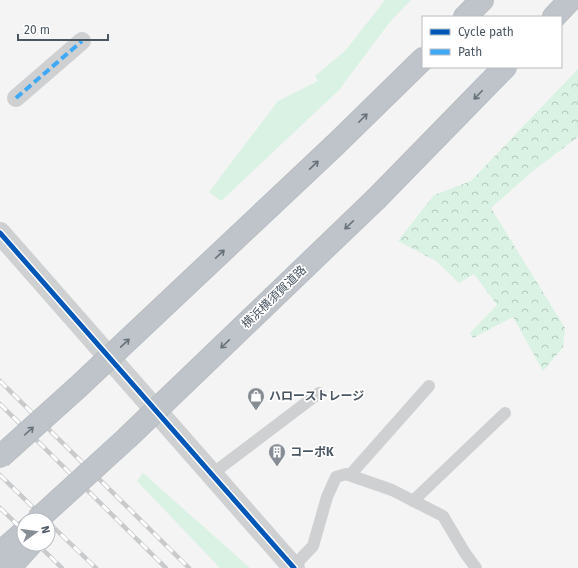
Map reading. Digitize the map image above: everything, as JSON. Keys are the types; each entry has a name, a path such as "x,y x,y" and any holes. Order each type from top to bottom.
{"highway":[{"path":"466,16 482,0"},
{"path":"555,16 570,0"},
{"path":"0,457 78,387 335,145 422,60"},
{"name":"横浜横須賀道路","path":"46,512 127,438 377,198 504,68"},
{"path":"56,516 127,438"},
{"path":"0,553 16,539"},
{"path":"9,568 24,552"}],"street":[{"path":"16,98 82,41"},
{"path":"0,233 293,568"}],"lane":[{"path":"350,475 429,386"},
{"path":"212,474 320,393"},
{"path":"412,500 505,413"},
{"path":"293,568 313,546 327,497 336,477 346,474 392,490 443,516 465,553 476,568"}],"green space":[{"path":"385,0 411,0 389,23 339,90 221,201 209,192 278,101 318,81 315,76 345,51"},
{"path":"578,69 578,137 534,170 491,208 565,328 563,347 543,371 513,317 473,338 470,333 497,305 474,274 459,283 436,261 398,241 434,195 471,181"},
{"path":"143,473 250,568 220,568 137,481"}],"railway":[{"path":"0,381 189,568"},
{"path":"0,404 166,568"},
{"path":"0,475 38,512"},
{"path":"0,508 16,523"},
{"path":"56,530 96,568"},
{"path":"45,552 62,568"}],"marked path":[{"path":"16,98 82,41"}],"cycle path":[{"path":"0,233 294,568"}],"place":[{"name":"ハローストレージ","path":"256,411"},
{"name":"コーポK","path":"277,467"}]}
